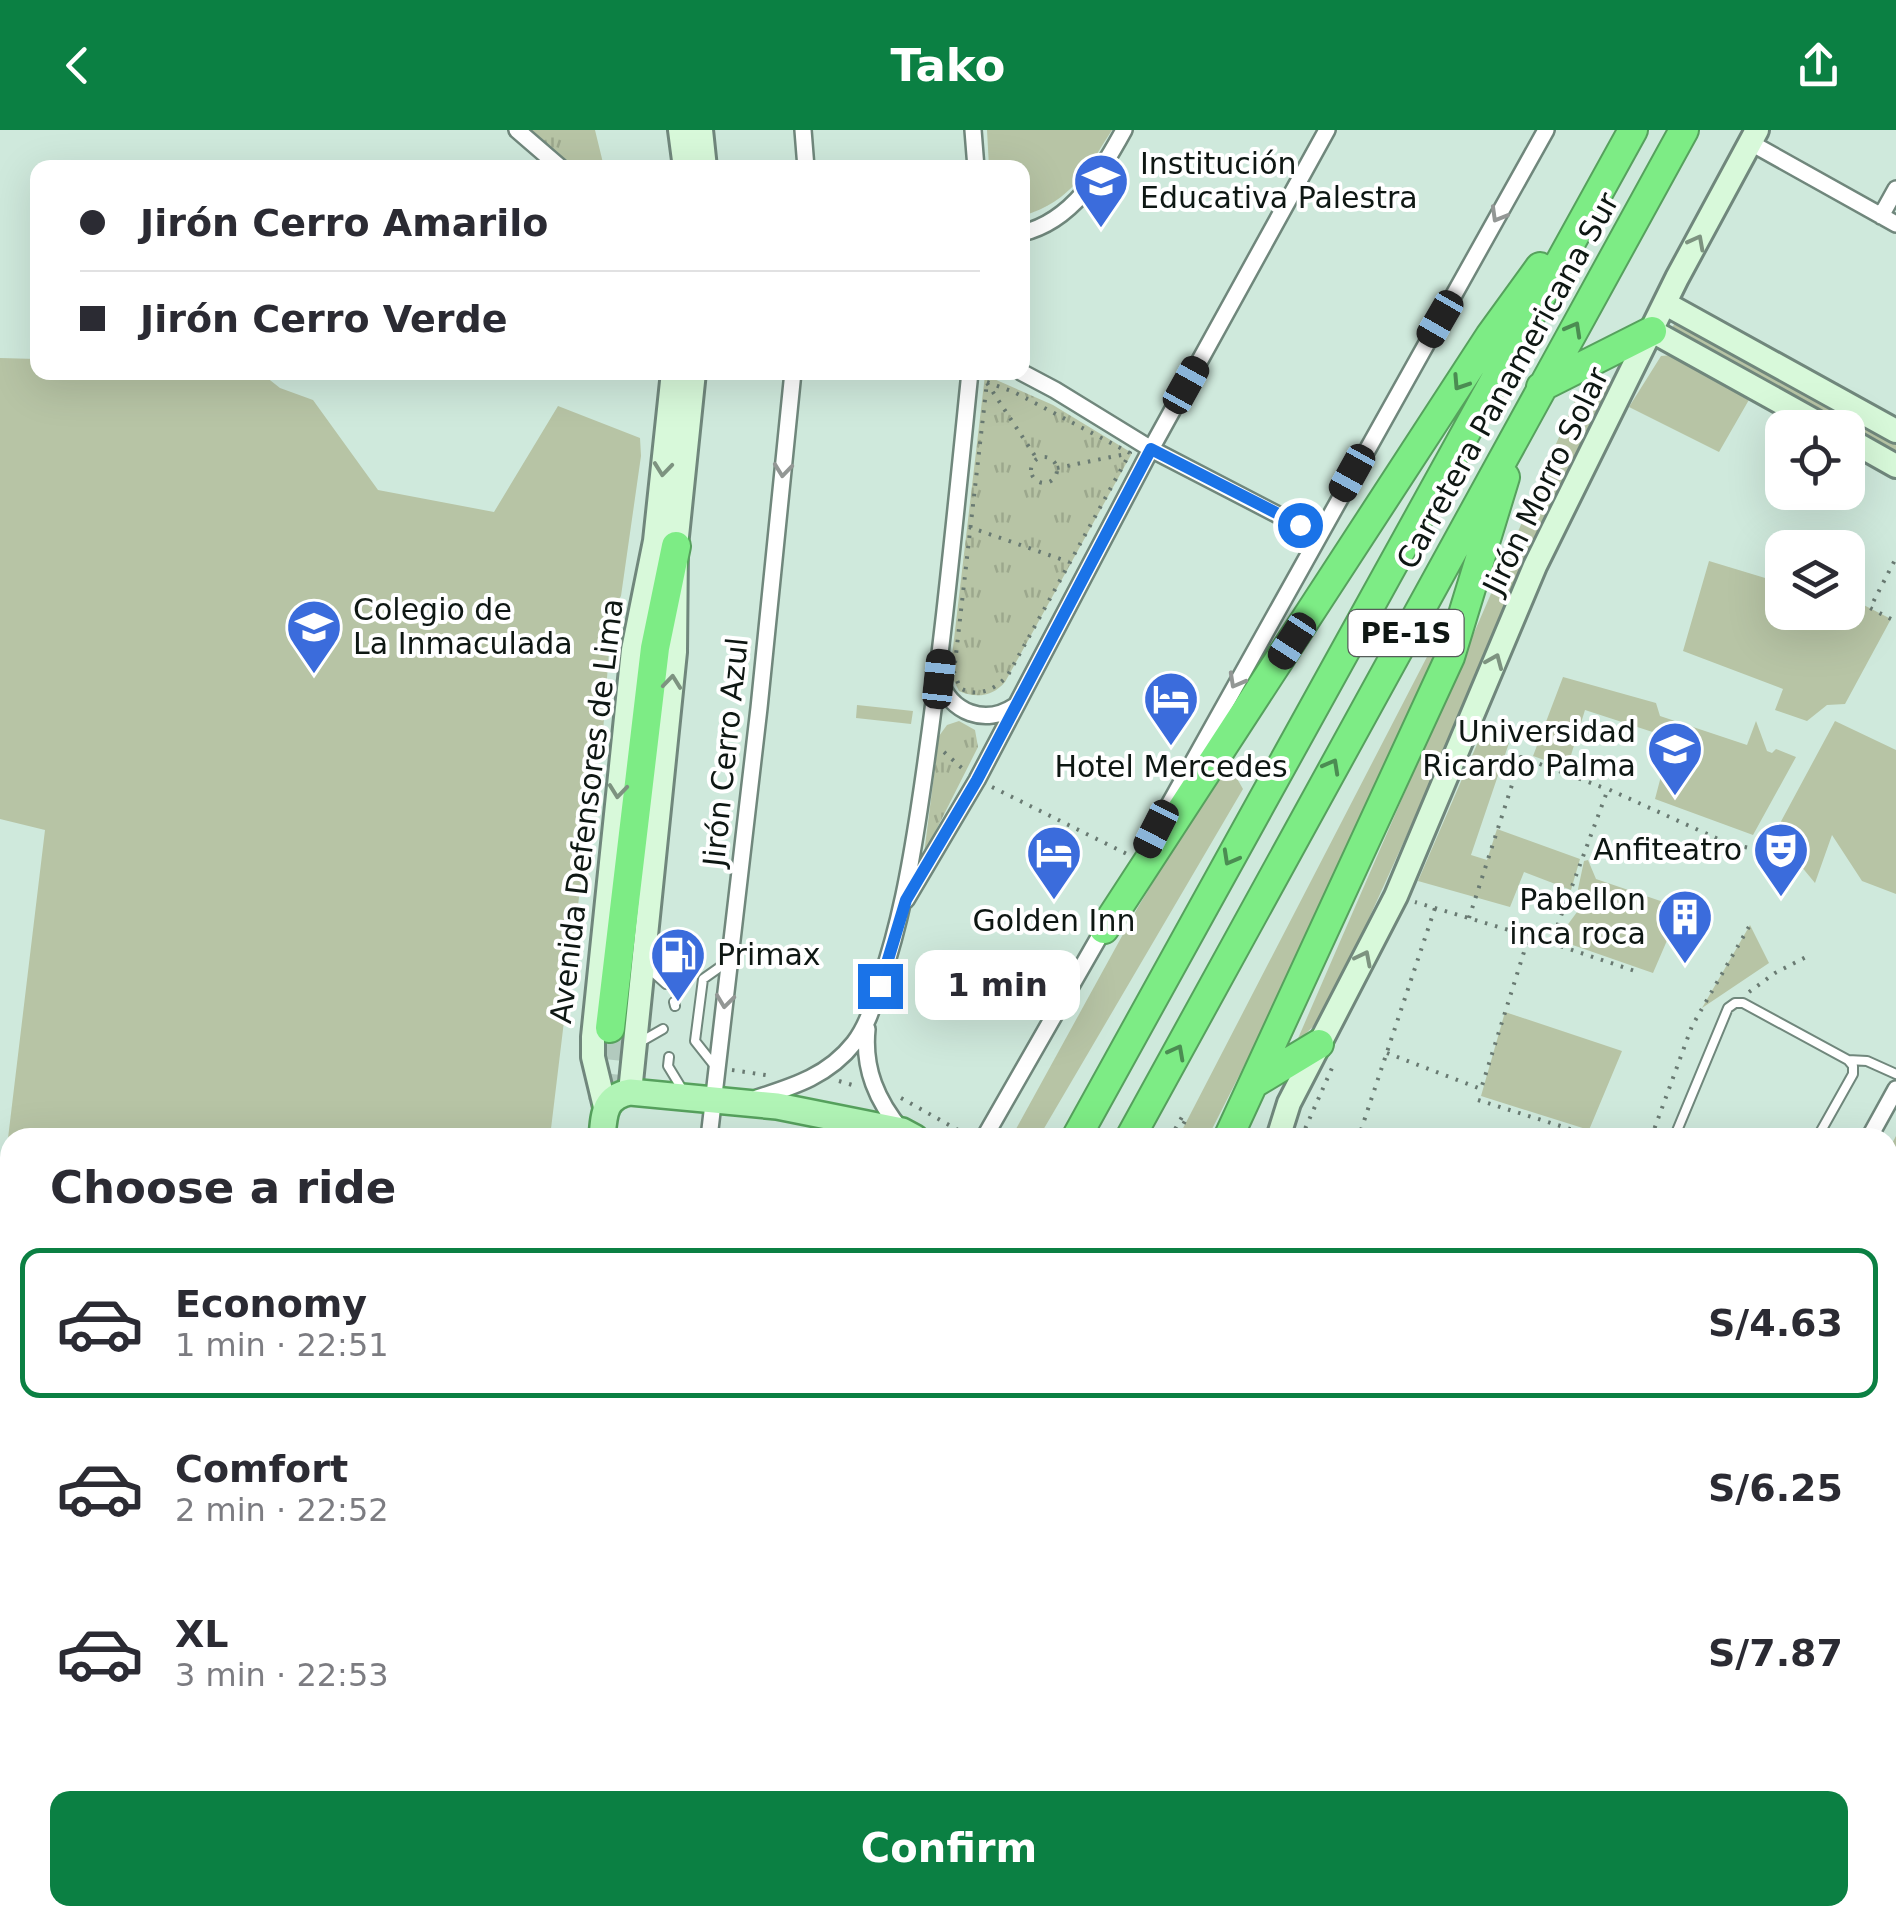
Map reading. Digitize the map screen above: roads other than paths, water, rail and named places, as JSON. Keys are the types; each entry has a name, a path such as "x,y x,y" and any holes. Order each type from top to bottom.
{"highway":[{"name":"Carretera Panamericana Sur","path":"1082,1128 1633,130"},
{"name":"Carretera Panamericana Sur","path":"1135,1128 1684,130"},
{"path":"1104,929 1490,336 1616,160"},
{"path":"1541,388 1652,331"},
{"path":"1233,1128 1450,657 1521,423"},
{"path":"610,1028 656,648 676,546"},
{"path":"1256,1082 1319,1044"}],"main road":[{"path":"605,1107 616,1095 630,1092 744,1102 881,1128"},
{"name":"Avenida Defensores de Lima","path":"603,1128 605,1107"},
{"path":"791,1109 811,1128"}],"street":[{"path":"517,130 551,160"},
{"path":"680,130 684,160"},
{"path":"701,130 704,160"},
{"path":"803,130 805,160"},
{"path":"972,130 975,160"},
{"path":"1030,231 1078,200 1103,170 1124,130"},
{"path":"906,900 977,780 1151,449 1327,130"},
{"path":"990,1128 1104,929 1188,766 1546,130"},
{"path":"1754,136 1896,224"},
{"name":"Jirón Morro Solar","path":"1281,1128 1289,1103 1396,896 1535,566 1754,136"},
{"path":"1881,216 1896,189"},
{"path":"1666,304 1896,431"},
{"path":"1652,331 1795,410"},
{"path":"1030,377 1151,449 1317,535"},
{"name":"Avenida Defensores de Lima","path":"605,1107 593,1057 593,1037 633,650 655,541 673,380"},
{"name":"Avenida Defensores de Lima","path":"630,1092 675,652 676,546 693,380"},
{"name":"Jirón Cerro Azul","path":"710,1128 760,708 792,380"},
{"path":"903,1128 886,1112 875,1091 865,1044 868,1020 906,900 963,525 970,380"},
{"path":"1865,449 1896,466"},
{"path":"939,679 949,699 966,712 998,715 1017,705"},
{"path":"744,1102 815,1078 836,1063 868,1020"},
{"path":"1875,1128 1896,1089"}],"lane":[{"path":"717,1068 695,1041 702,980 730,960"},
{"path":"643,963 666,984"},
{"path":"1678,1128 1728,1008 1734,1002 1743,1003 1853,1066 1853,1074 1823,1128"},
{"path":"634,1046 663,1029"},
{"path":"669,1057 668,1066 687,1097"},
{"path":"1848,1060 1867,1061 1896,1074"}],"tunnel":[{"path":"602,1101 610,1028"}],"place":[{"name":"Institución Educativa Palestra","path":"1101,230"},
{"name":"Colegio de La Inmaculada","path":"314,676"},
{"name":"Hotel Mercedes","path":"1171,748"},
{"name":"Universidad Ricardo Palma","path":"1675,798"},
{"name":"Anfiteatro","path":"1781,899"},
{"name":"Golden Inn","path":"1054,902"},
{"name":"Pabellon inca roca","path":"1685,966"},
{"name":"Primax","path":"678,1004"}]}
